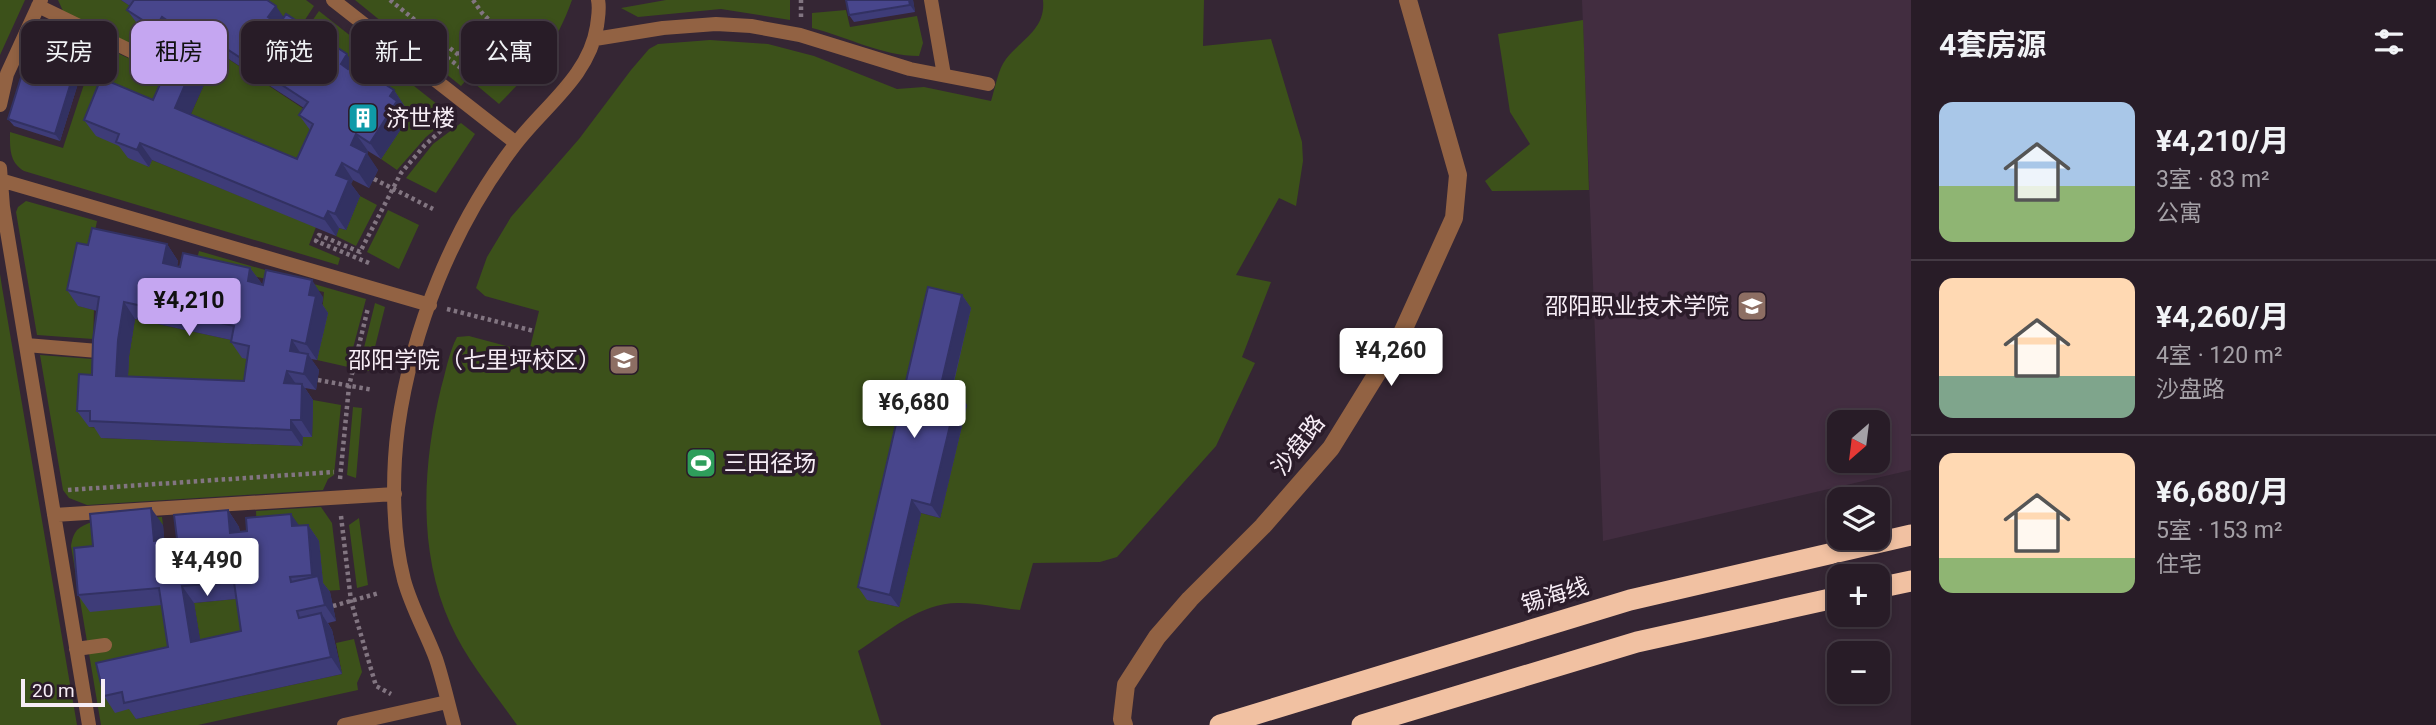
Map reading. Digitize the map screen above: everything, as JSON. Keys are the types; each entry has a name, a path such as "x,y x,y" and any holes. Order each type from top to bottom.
{"highway":[{"name":"锡海线","path":"1220,725 1260,719 1630,600 1911,535"},
{"path":"1890,585 1911,581"},
{"path":"1362,725 1637,642 1827,600"}],"street":[{"name":"沙盘路","path":"1124,725 1122,719 1126,685 1157,637 1190,599 1263,526 1331,448 1402,333 1454,218 1458,175 1408,0"}],"lane":[{"path":"333,0 516,143"},
{"path":"454,725 435,657 418,622 404,578 394,477 398,427 409,372 430,305 464,226 488,180 516,143 577,74 595,39 600,6 598,0"},
{"path":"930,0 944,75"},
{"path":"0,105 7,74 40,3 131,50"},
{"path":"595,39 663,28 716,24 751,26 824,41 864,57 988,84"},
{"path":"0,168 2,207 89,725"},
{"path":"0,180 430,305"},
{"path":"26,345 98,351"},
{"path":"54,515 395,494"},
{"path":"76,649 105,645"},
{"path":"344,725 447,702"}],"path":[{"path":"390,0 471,65 466,72 444,55 439,61 448,68"},
{"path":"458,55 489,20 472,0"},
{"path":"801,0 801,10"},
{"path":"348,255 316,242 319,235 360,252 401,173 425,145 469,106"},
{"path":"374,179 433,209"},
{"path":"50,491 337,473 349,386 373,288"},
{"path":"430,305 534,331"},
{"path":"318,380 373,390"},
{"path":"341,524 351,601 376,686"},
{"path":"333,606 379,593"}],"shaded area":[{"name":"邵阳职业技术学院","path":"1582,0 1911,0 1911,470 1827,487 1827,489 1603,541"}],"green space":[{"path":"0,0 25,0 0,55"},
{"path":"58,0 121,0 153,21 131,21 131,51 117,43 117,21 80,21 63,11"},
{"path":"254,0 306,0 314,6 304,21 273,21"},
{"path":"355,0 572,0 557,34 557,21 461,21 461,86 447,75 447,21 381,21"},
{"path":"666,0 790,0 790,20 721,9 638,17 621,8"},
{"path":"1043,0 1204,0 1203,46 1271,39 1302,142 1303,161 1296,206 1279,198 1236,275 1271,282 1242,357 1255,363 1216,446 1117,557 1100,562 1033,563 1020,610 968,603 932,607 906,619 858,651 881,725 517,725 472,663 450,623 432,566 426,506 435,417 457,337 469,336 529,352 539,311 485,296 476,288 487,257 511,217 579,139 631,70 649,49 658,44 710,40 768,44 814,56 897,89 924,87 991,101 1003,63 1032,33 1043,10","holes":["966,406 940,518 921,513 899,607 868,600"]},
{"path":"846,10 850,27 917,16 923,43 919,56 878,50 812,28 812,13"},
{"path":"319,11 332,21 312,21"},
{"path":"1583,20 1589,190 1492,191 1485,181 1530,144 1510,112 1498,34"},
{"path":"337,25 351,36 351,72 337,61"},
{"path":"131,51 131,84 175,84 131,151 148,167 152,160 316,227 309,245 340,258 338,265 24,171 15,163 11,154 10,132 63,148 84,84 117,84 117,53 128,58"},
{"path":"227,58 241,67 241,84 266,84 319,119 309,175 186,125 204,84 227,84"},
{"path":"366,84 412,84 447,112 443,123 426,137 397,170 381,159 408,118"},
{"path":"475,84 518,84 499,104"},
{"path":"461,123 475,134 436,193 406,178 433,144"},
{"path":"360,196 377,205 356,246 336,236 339,228 346,230"},
{"path":"26,201 97,221 79,306 94,310 93,339 37,335 16,212"},
{"path":"388,210 419,225 399,269 367,252"},
{"path":"199,251 366,299 348,367 317,360 324,292 196,263"},
{"path":"0,274 2,287 77,725 0,725"},
{"path":"375,303 385,307 369,371 359,368"},
{"path":"135,319 245,343 261,362 256,398 127,393"},
{"path":"40,355 92,359 89,427 102,428 102,438 302,446 303,437 312,436 313,400 341,405 334,475 328,479 323,490 87,505 69,498 63,490"},
{"path":"353,407 362,408 356,478 347,475"},
{"path":"321,507 332,523 340,590 324,591 257,534 256,511"},
{"path":"162,517 163,525 101,530 171,604 180,663 133,709 136,719 342,674 336,643 354,639 362,672 357,683 358,690 198,725 101,725 72,540 77,530 94,522 117,518"},
{"path":"359,518 368,585 357,588 349,525"},
{"path":"245,598 249,632 203,658 194,603"}],"building":[{"path":"134,0 267,0 276,6 268,17 274,21 241,21 241,58 227,49 227,21 168,21 162,17 159,21 144,21 127,10"},
{"path":"846,0 909,0 910,5 849,15"},
{"path":"286,14 297,21 282,21"},
{"path":"337,47 347,54 341,64 348,69 351,64 351,84 385,84 394,90 390,96 397,101 370,143 356,134 351,145 367,153 358,172 342,163 336,175 349,180 335,214 328,211 324,219 140,143 137,150 116,142 119,134 84,120 99,84 115,84 153,100 160,84 185,84 175,108 297,159 313,124 299,115 308,102 280,84 337,84"},
{"path":"21,78 21,84 70,84 55,134 8,119"},
{"path":"92,228 167,244 163,263 180,267 183,253 250,268 248,281 263,285 266,270 312,280 309,295 316,296 306,344 292,340 290,351 308,354 304,374 287,371 284,383 302,384 301,420 291,420 291,430 90,421 90,411 77,411 79,374 92,375 93,339 99,297 67,290 77,243 88,245","holes":["124,302 234,326 231,342 249,346 244,381 116,376"]},
{"path":"928,287 962,295 940,389 958,392 931,505 912,500 890,595 858,587"},
{"path":"151,508 154,541 177,539 174,515 228,510 230,533 247,531 246,518 291,514 292,526 308,525 312,575 290,577 291,582 318,576 325,605 297,611 299,618 321,613 331,657 124,703 122,692 104,696 96,663 168,647 159,588 78,595 74,548 93,546 90,514","holes":["234,582 241,631 191,642 182,586"]}],"place":[{"name":"济世楼","path":"363,118"},
{"name":"邵阳职业技术学院","path":"1752,306"},
{"name":"邵阳学院（七里坪校区）","path":"624,360"},
{"name":"三田径场","path":"701,463"}]}
